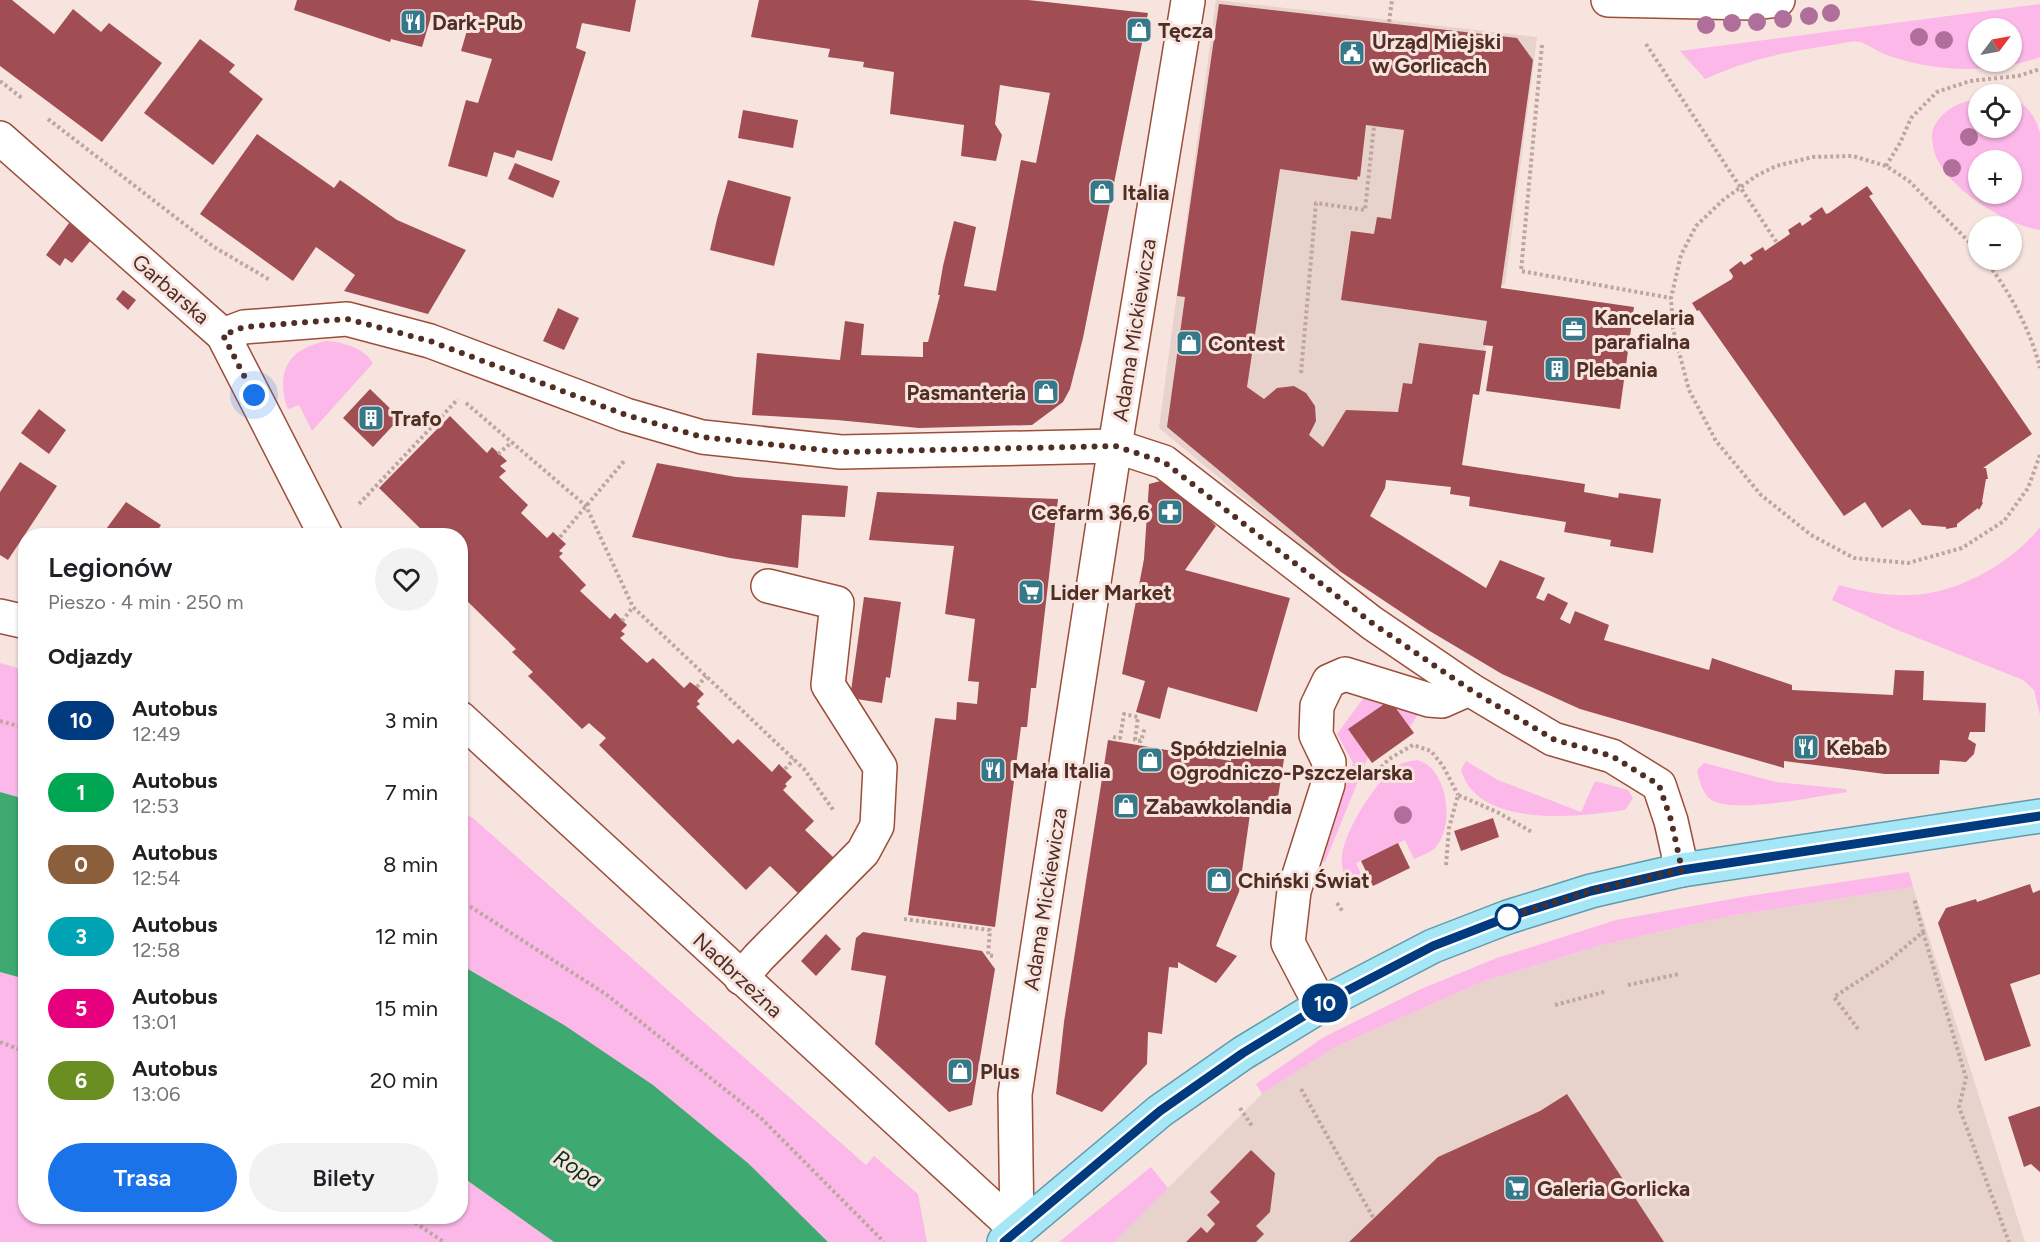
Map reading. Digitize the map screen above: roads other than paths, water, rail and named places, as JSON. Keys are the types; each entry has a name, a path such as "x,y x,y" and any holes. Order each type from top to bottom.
{"main road":[{"path":"1010,1236 1160,1111 1243,1053 1322,1006 1433,946 1497,921 1591,891 1682,870 2040,816"}],"street":[{"path":"1608,0 1752,3 1778,0"},
{"name":"Adama Mickiewicza","path":"1010,1236 1015,1094 1115,446 1188,1"},
{"name":"Garbarska","path":"0,138 223,335 244,327 347,319 430,341 626,415 702,437 841,452 1115,446 1164,462 1372,623 1469,689 1553,739 1612,756 1659,785 1671,820 1682,870"},
{"path":"223,335 322,528"},
{"path":"741,978 863,852 877,826 880,767 828,685 837,603 768,586"},
{"path":"0,616 18,620"},
{"path":"1322,1006 1288,943 1294,891 1328,784 1329,762 1316,735 1317,706 1329,681 1345,674 1429,700 1442,701 1469,689"},
{"name":"Nadbrzeżna","path":"468,725 741,978 1010,1236"}],"water":[{"path":"0,792 18,797 18,977 0,972"},
{"name":"Ropa","path":"468,969 564,1025 653,1085 749,1164 828,1242 554,1242 468,1181"}],"place":[{"name":"Dark-Pub","path":"413,22"},
{"name":"Tęcza","path":"1139,30"},
{"name":"Urząd Miejski w Gorlicach","path":"1352,53"},
{"name":"Italia","path":"1102,192"},
{"name":"Kancelaria parafialna","path":"1574,329"},
{"name":"Contest","path":"1189,343"},
{"name":"Plebania","path":"1557,369"},
{"name":"Pasmanteria","path":"1046,392"},
{"name":"Trafo","path":"371,418"},
{"name":"Cefarm 36,6","path":"1170,512"},
{"name":"Lider Market","path":"1031,592"},
{"name":"Kebab","path":"1806,747"},
{"name":"Spółdzielnia Ogrodniczo-Pszczelarska","path":"1150,760"},
{"name":"Mała Italia","path":"993,770"},
{"name":"Zabawkolandia","path":"1126,806"},
{"name":"Chiński Świat","path":"1219,880"},
{"name":"Plus","path":"960,1071"},
{"name":"Galeria Gorlicka","path":"1517,1188"}]}
